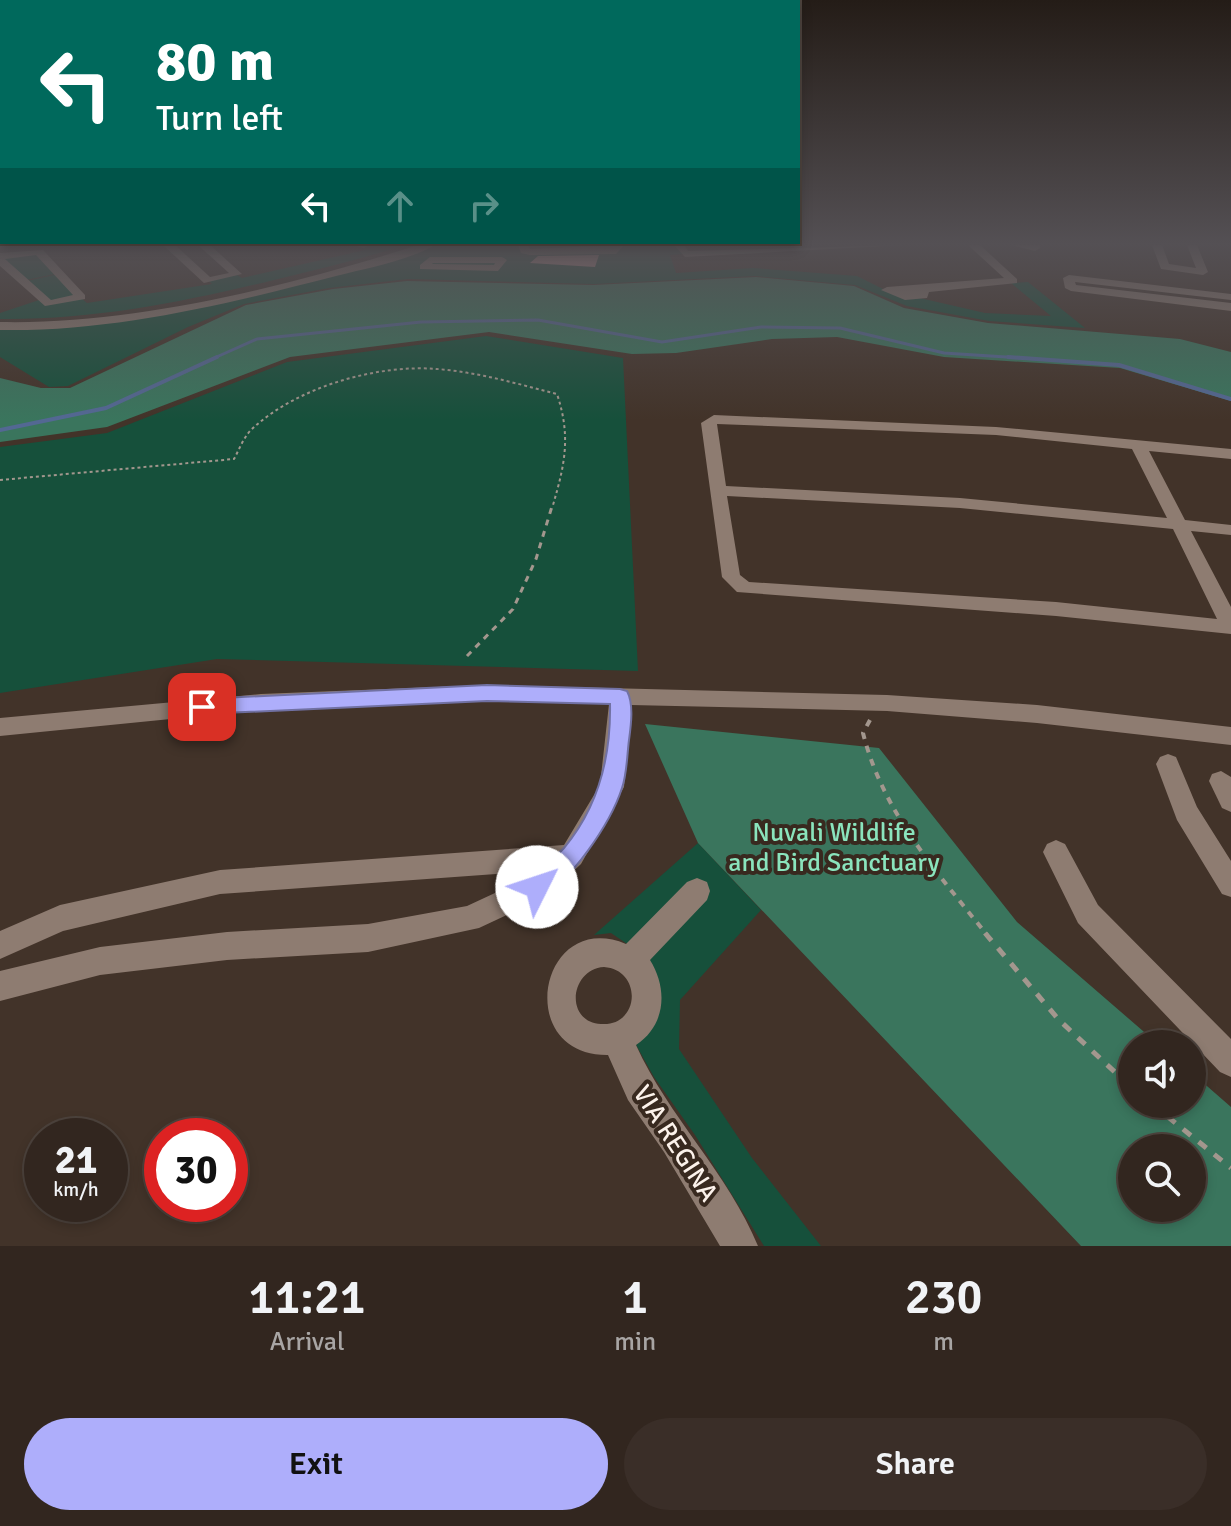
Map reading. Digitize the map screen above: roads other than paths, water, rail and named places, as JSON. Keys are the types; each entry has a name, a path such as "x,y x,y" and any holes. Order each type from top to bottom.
{"street":[{"path":"0,324 101,321 188,303"},
{"path":"1231,454 996,431 714,419 708,423 731,577 744,588 1056,609 1231,626"},
{"path":"1138,445 1231,626"},
{"path":"718,491 960,503 1231,530"},
{"path":"0,727 261,702 487,693 878,703 1037,714 1231,736"},
{"path":"0,986 100,961 227,946 368,938 469,919 537,887 572,856 612,787 620,726 620,696"},
{"path":"1168,764 1186,812 1231,885"},
{"path":"1056,852 1088,914 1231,1061"},
{"path":"0,945 60,918 220,882 572,856"},
{"path":"630,960 697,891"},
{"path":"603,951 617,953 630,960 645,982 645,1009 629,1032 617,1039 601,1041 586,1037 574,1029 565,1016 562,986 576,961 603,951"},
{"name":"VIA REGINA","path":"617,1039 639,1089 676,1140 740,1246"}],"waterway":[{"path":"212,359 257,339 421,322 538,320 662,342 761,327 840,328 944,353 1025,358"},
{"path":"0,430 106,408 217,357"},
{"path":"1008,357 1025,358"},
{"path":"1025,358 1037,359"},
{"path":"1025,358 1119,365 1231,399"}],"park label":[{"name":"Nuvali Wildlife and Bird Sanctuary","path":"834,847"}]}
